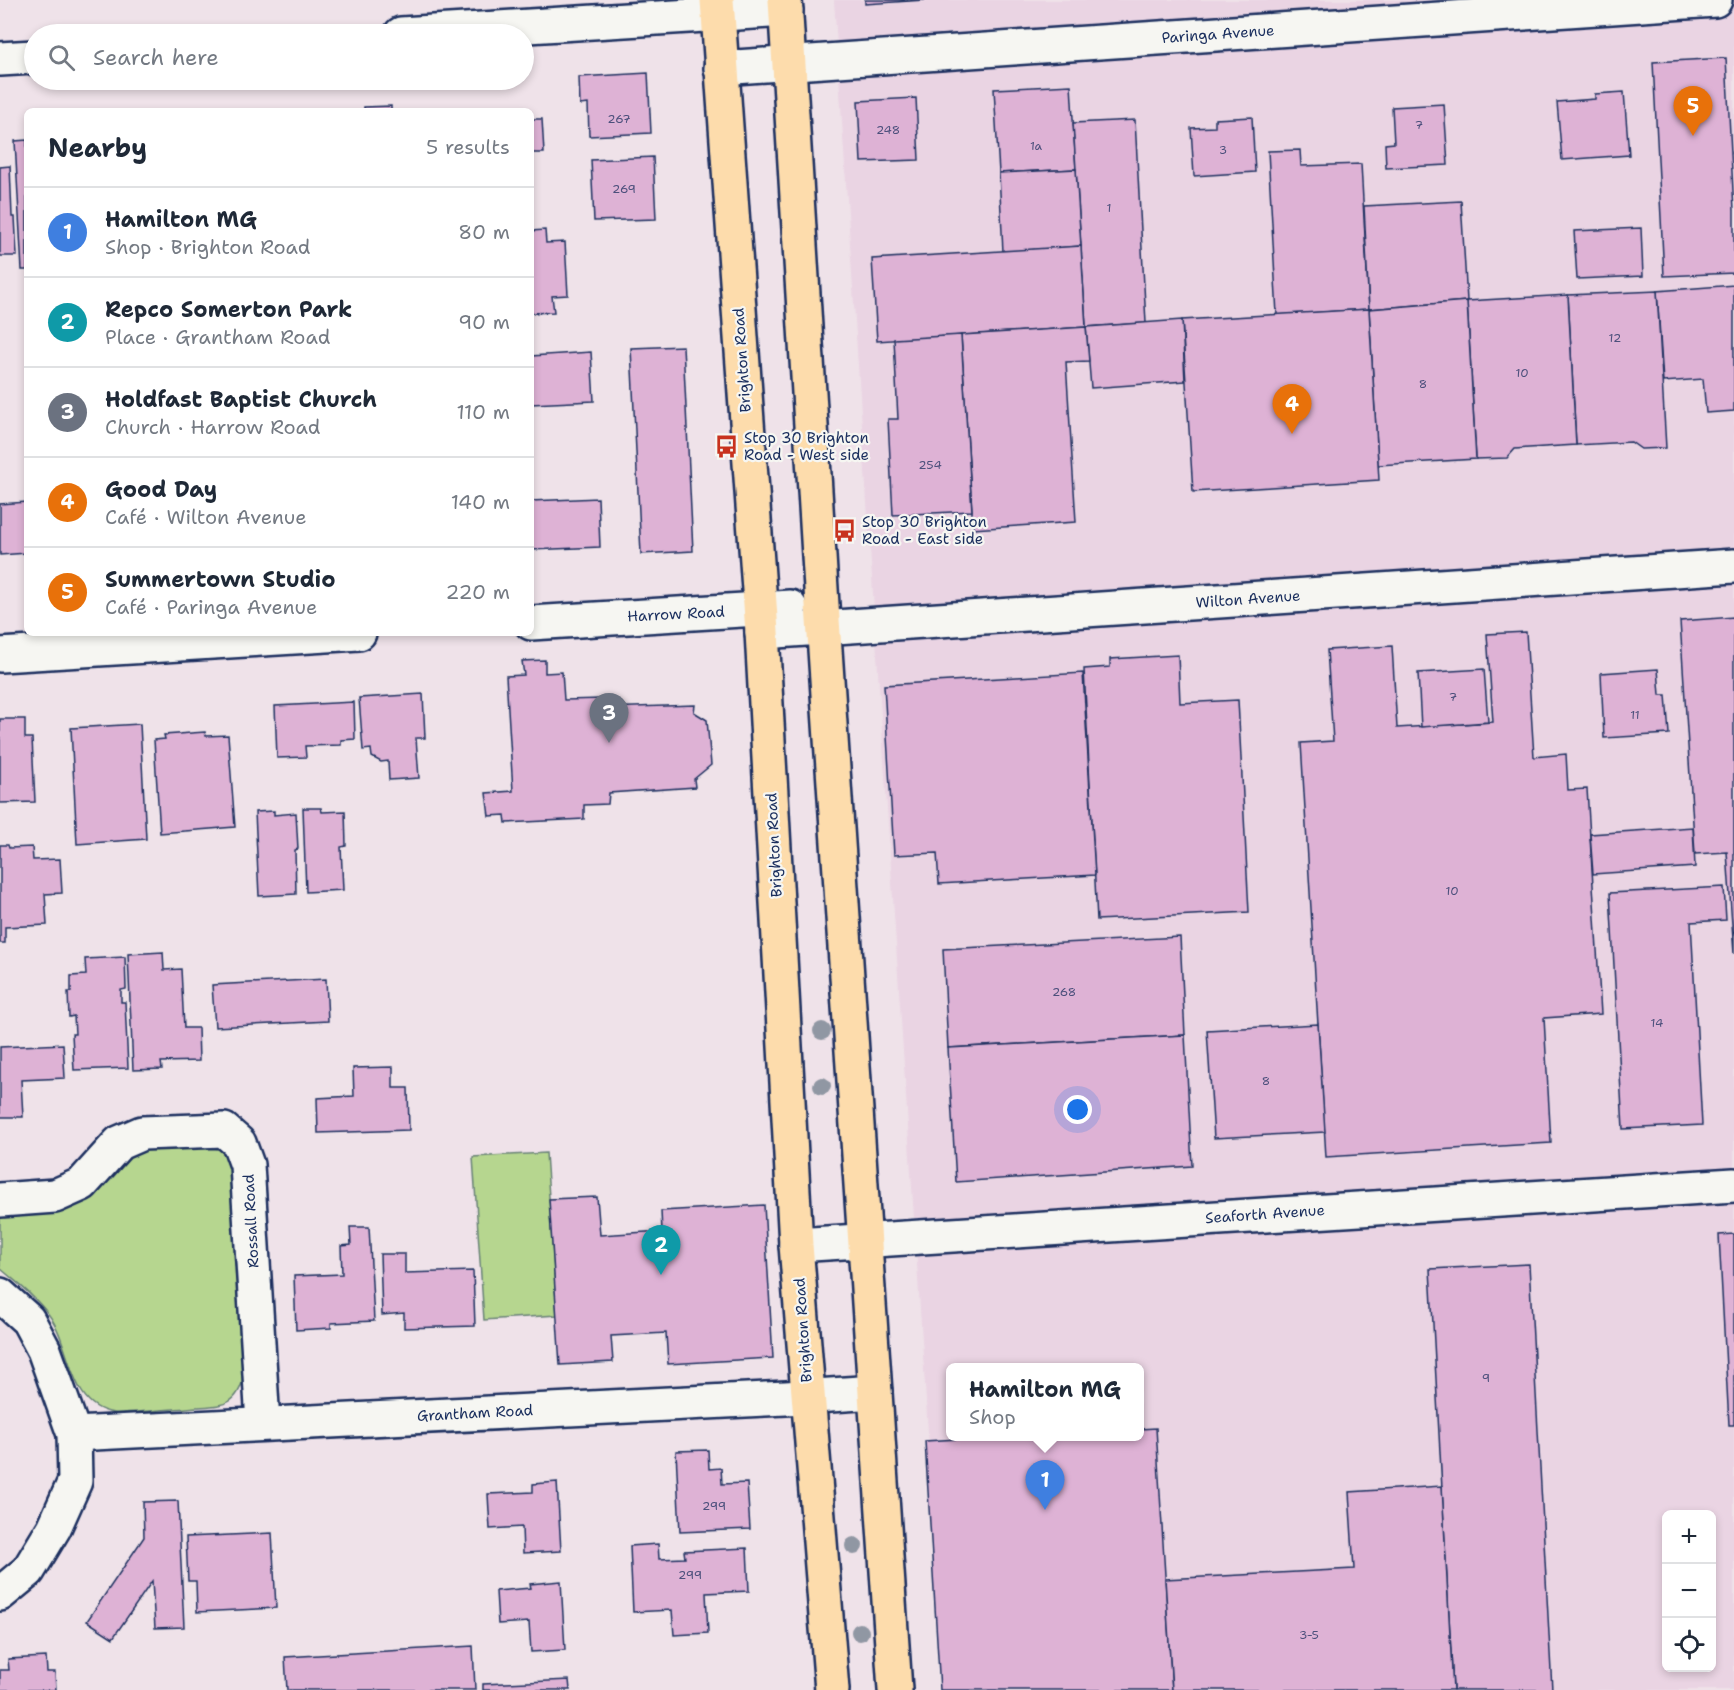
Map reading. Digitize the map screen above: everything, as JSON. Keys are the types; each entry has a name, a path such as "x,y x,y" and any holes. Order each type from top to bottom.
{"main road":[{"path":"786,5 823,616 895,1690"},
{"name":"Brighton Road","path":"717,7 761,620 796,1245 832,1690"}],"street":[{"name":"Paringa Avenue","path":"721,68 1715,0"},
{"path":"518,24 717,7 786,5"},
{"path":"0,59 24,58"},
{"name":"Wilton Avenue","path":"823,616 1734,566"},
{"name":"Harrow Road","path":"534,623 761,620 823,616"},
{"path":"0,655 310,636"},
{"name":"Rossall Road","path":"0,1200 54,1196 82,1184 119,1143 142,1133 224,1130 239,1143 247,1165 263,1423"},
{"name":"Seaforth Avenue","path":"796,1245 1734,1185"},
{"path":"0,1295 28,1320 44,1350 74,1434 75,1481 54,1528 28,1571 0,1594"},
{"name":"Grantham Road","path":"74,1434 875,1392"}],"shaded area":[{"path":"834,0 1734,0 1734,1690 945,1690"}],"green space":[{"path":"152,1146 209,1146 224,1151 232,1165 244,1376 238,1393 228,1402 215,1406 114,1413 99,1408 88,1400 79,1388 57,1328 49,1315 32,1296 0,1268 0,1213 68,1209 82,1203 134,1151"},
{"path":"546,1153 557,1315 484,1320 473,1157"}],"building":[{"path":"865,0 925,0 865,4"},
{"path":"1726,58 1734,210 1734,273 1664,276 1653,62"},
{"path":"648,73 651,133 589,136 588,104 580,105 579,77"},
{"path":"1071,85 1076,169 999,173 994,89"},
{"path":"1624,92 1629,155 1562,160 1557,102 1595,99 1595,94"},
{"path":"916,98 919,160 861,162 858,101"},
{"path":"1444,104 1448,165 1386,168 1385,144 1394,143 1392,107"},
{"path":"391,106 391,108 364,108"},
{"path":"1252,117 1255,172 1194,176 1191,128 1215,127 1215,119"},
{"path":"534,119 542,119 544,153 534,153"},
{"path":"1135,120 1146,323 1086,327 1073,123"},
{"path":"24,140 24,270 22,270 15,141"},
{"path":"1300,150 1301,166 1361,164 1369,309 1277,315 1268,151"},
{"path":"653,157 656,219 594,221 591,160"},
{"path":"10,166 12,217 15,217 17,256 0,256 0,167"},
{"path":"1076,169 1081,246 1003,252 999,173"},
{"path":"1461,201 1467,301 1369,309 1364,206"},
{"path":"1641,228 1643,276 1577,279 1574,231"},
{"path":"545,230 546,243 565,242 568,295 552,296 554,312 534,313 534,231"},
{"path":"1081,246 1086,327 877,341 872,259"},
{"path":"1734,285 1734,411 1706,413 1703,379 1663,382 1657,291"},
{"path":"1657,291 1666,448 1641,449 1631,442 1576,445 1568,295"},
{"path":"1568,295 1576,445 1515,449 1507,458 1476,459 1467,301"},
{"path":"1467,301 1476,459 1378,465 1369,309"},
{"path":"1369,309 1379,480 1193,492 1182,320"},
{"path":"1182,320 1185,381 1091,388 1086,327"},
{"path":"1086,327 1089,361 1066,362 1076,522 973,529 961,335"},
{"path":"961,335 972,511 893,515 888,419 898,419 894,339"},
{"path":"683,346 693,551 641,554 631,348"},
{"path":"591,352 594,401 534,404 534,356"},
{"path":"598,498 600,547 534,550 534,501"},
{"path":"24,502 24,553 0,555 0,504"},
{"path":"1734,617 1734,954 1727,852 1695,854 1680,621"},
{"path":"1526,632 1534,757 1566,754 1568,790 1587,789 1601,1014 1544,1018 1551,1143 1326,1157 1301,743 1333,741 1327,650 1392,646 1397,728 1493,722 1487,634"},
{"path":"1178,655 1180,703 1238,700 1249,912 1097,920 1084,669 1110,667 1110,659"},
{"path":"545,660 545,673 562,672 564,700 603,699 604,708 695,705 694,712 707,720 711,765 694,779 695,787 609,793 608,804 584,805 584,819 506,823 505,815 489,816 486,793 513,791 506,676 524,675 522,661"},
{"path":"1484,669 1488,722 1421,727 1418,673"},
{"path":"1658,669 1660,695 1666,695 1669,734 1604,738 1601,673"},
{"path":"1083,673 1095,875 939,884 937,853 894,855 884,685"},
{"path":"423,694 425,738 416,738 419,778 389,780 388,761 381,762 372,757 371,749 363,750 359,698"},
{"path":"354,702 355,739 341,740 341,745 305,746 306,757 277,758 275,706"},
{"path":"0,719 25,719 25,738 32,738 35,802 0,803"},
{"path":"140,724 146,839 77,844 71,728"},
{"path":"205,732 206,736 228,735 235,827 160,833 154,740 165,739 164,735"},
{"path":"303,808 321,808 322,812 345,811 346,846 341,847 343,890 306,892"},
{"path":"274,811 274,815 296,813 298,849 295,850 296,894 259,896 255,812"},
{"path":"1693,827 1695,867 1593,874 1590,834"},
{"path":"0,845 8,845 9,848 32,847 33,860 60,859 62,893 45,894 47,925 5,927 5,943 0,943"},
{"path":"1724,887 1726,920 1691,922 1702,1125 1623,1129 1610,893"},
{"path":"1180,937 1185,1035 948,1048 943,949"},
{"path":"163,952 164,970 181,969 184,1028 198,1028 199,1061 161,1062 162,1069 133,1070 128,954"},
{"path":"125,957 126,989 121,990 121,1002 125,1002 128,1068 74,1070 72,1034 75,1034 74,1016 69,1017 68,992 71,992 71,976 86,975 85,959"},
{"path":"326,979 328,1021 215,1027 212,985"},
{"path":"1318,1024 1325,1132 1214,1138 1207,1030"},
{"path":"1185,1035 1192,1166 956,1182 948,1048"},
{"path":"63,1044 65,1078 21,1080 23,1117 0,1117 0,1047"},
{"path":"393,1067 393,1088 408,1088 409,1130 318,1133 317,1098 354,1096 353,1068"},
{"path":"597,1197 600,1235 662,1231 661,1211 764,1205 773,1358 668,1364 666,1333 611,1336 613,1362 560,1365 549,1199"},
{"path":"350,1227 369,1227 374,1321 331,1323 331,1328 296,1330 294,1276 342,1274 341,1246 351,1245"},
{"path":"1734,1234 1734,1425 1729,1425 1719,1235"},
{"path":"380,1254 405,1254 405,1273 473,1271 475,1326 404,1328 404,1313 382,1315"},
{"path":"1529,1264 1552,1690 1453,1690 1430,1269"},
{"path":"1156,1428 1172,1690 940,1690 925,1441 1144,1441 1144,1429"},
{"path":"708,1450 709,1469 721,1468 722,1484 747,1483 750,1529 680,1532 676,1451"},
{"path":"557,1482 561,1551 523,1553 522,1527 490,1529 488,1494 533,1492 533,1484"},
{"path":"1442,1486 1453,1690 1172,1690 1165,1579 1354,1569 1349,1492"},
{"path":"178,1501 184,1627 155,1628 152,1581 113,1638 87,1621 144,1537 143,1502"},
{"path":"272,1533 276,1608 197,1612 196,1581 188,1581 186,1537"},
{"path":"658,1544 659,1559 685,1558 684,1551 747,1548 749,1591 706,1593 708,1633 674,1635 672,1610 633,1612 630,1546"},
{"path":"561,1581 565,1650 531,1652 529,1622 498,1624 496,1591 531,1588 530,1584"},
{"path":"473,1646 475,1690 287,1690 285,1657"},
{"path":"46,1657 47,1672 55,1672 56,1690 0,1690 0,1670 9,1670 8,1659"},
{"path":"569,1680 570,1690 483,1690 483,1684"}],"place":[{"name":"Summertown Studio","path":"1693,136"},
{"name":"Good Day","path":"1292,434"},
{"name":"Stop 30 Brighton Road - West side","path":"726,447"},
{"name":"Stop 30 Brighton Road - East side","path":"844,531"},
{"name":"Holdfast Baptist Church","path":"609,743"},
{"name":"Repco Somerton Park","path":"661,1275"},
{"name":"Hamilton MG","path":"1045,1510"}]}
